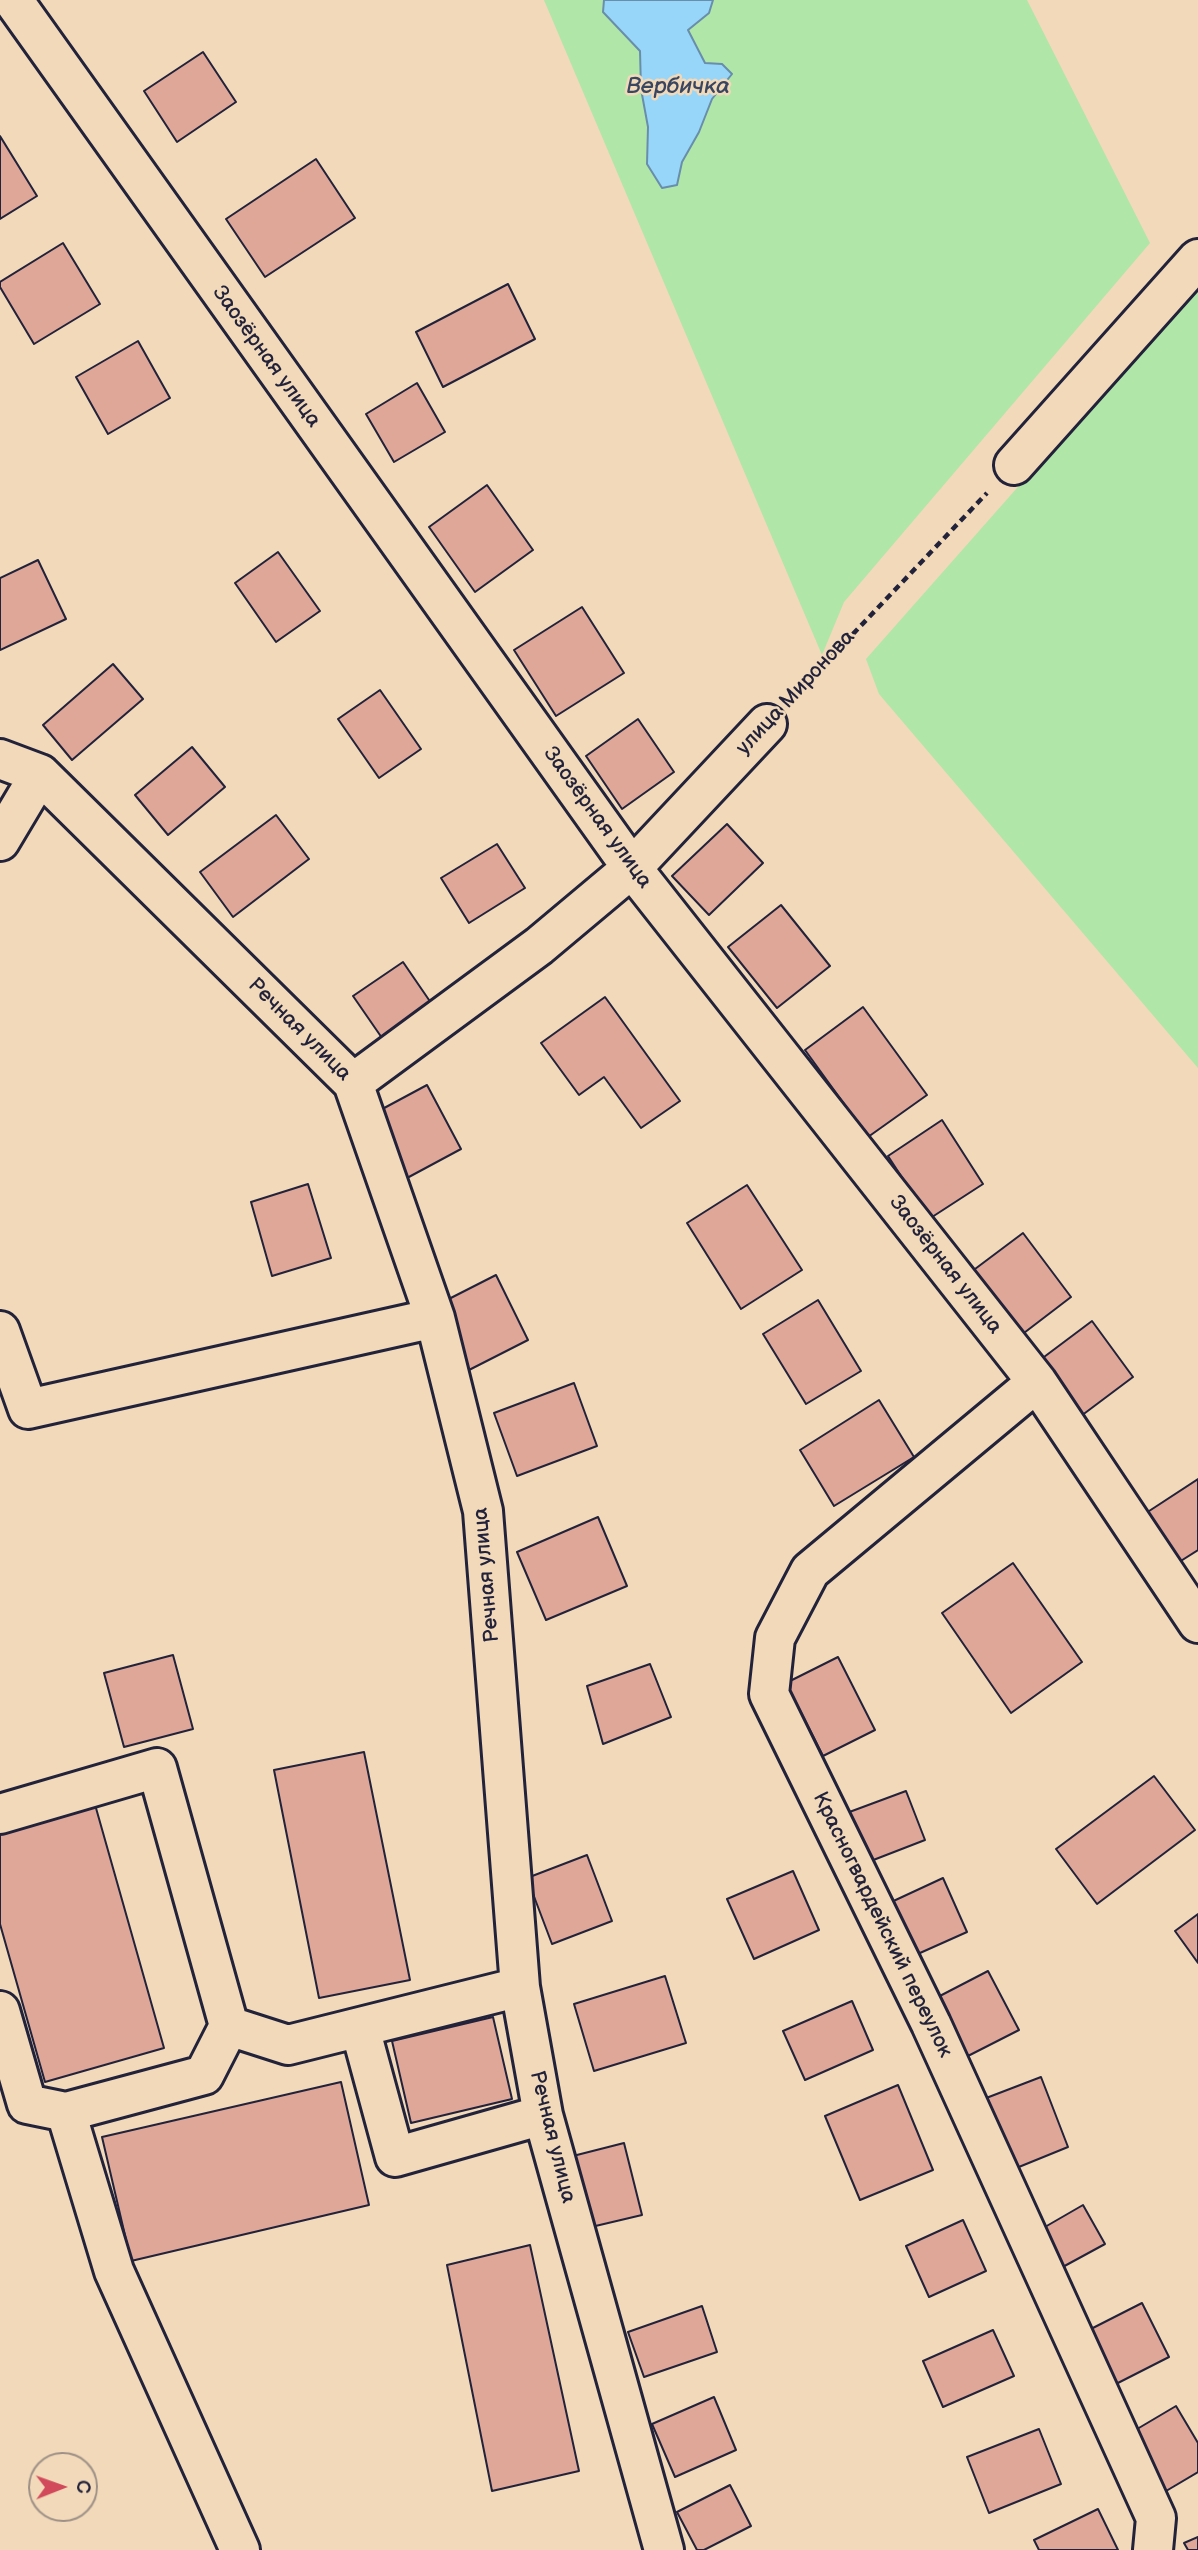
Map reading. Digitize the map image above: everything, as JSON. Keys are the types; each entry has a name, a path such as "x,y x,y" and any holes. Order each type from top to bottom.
{"street":[{"name":"Заозёрная улица","path":"13,20 632,868 1037,1381 1198,1623"},
{"path":"1014,465 1198,258"},
{"name":"улица Миронова","path":"353,1083 539,946 632,868 767,724"},
{"name":"Речная улица","path":"0,759 40,774 353,1083 435,1318 483,1511 520,1987 542,2115 664,2550"},
{"path":"0,841 40,774"},
{"path":"0,1331 28,1409 435,1318"},
{"name":"Красногвардейский переулок","path":"1037,1381 810,1571 775,1638 768,1694 932,2024 1156,2518 1153,2550"},
{"path":"0,1814 157,1768 229,2026 204,2075 66,2112 27,2104 0,2011"},
{"path":"229,2026 288,2045 520,1987"},
{"path":"360,2028 395,2157 542,2115"},
{"path":"66,2112 114,2271 240,2550"}],"path":[{"name":"улица Миронова","path":"767,724 1014,465"}],"green space":[{"path":"544,0 1027,0 1150,243 844,602 822,655"},
{"path":"1198,283 1198,1068 879,694 866,659"}],"water":[{"name":"Вербичка","path":"604,0 713,0 709,13 688,30 705,63 722,64 732,74 712,99 699,132 682,162 677,185 662,188 647,164 648,127 641,89 640,51 603,12"}],"building":[{"path":"203,52 236,102 177,142 144,91"},
{"path":"0,136 37,196 0,219"},
{"path":"316,159 355,218 265,277 226,219"},
{"path":"63,243 100,304 34,344 0,287 0,282"},
{"path":"508,284 535,339 443,387 416,332"},
{"path":"138,341 170,398 108,434 76,377"},
{"path":"417,383 445,432 394,462 366,414"},
{"path":"487,485 533,550 475,592 429,527"},
{"path":"278,552 320,611 276,642 235,583"},
{"path":"38,560 66,619 0,650 0,578"},
{"path":"582,607 624,673 556,716 514,650"},
{"path":"113,664 143,699 72,760 43,725"},
{"path":"380,690 421,749 379,778 338,719"},
{"path":"638,719 674,772 622,809 586,756"},
{"path":"192,747 225,787 168,835 135,795"},
{"path":"276,815 309,859 233,917 200,872"},
{"path":"727,824 763,863 709,915 672,876"},
{"path":"497,844 525,888 469,923 441,878"},
{"path":"781,905 830,966 777,1008 728,947"},
{"path":"403,962 440,1016 391,1051 353,996"},
{"path":"605,997 680,1101 641,1128 604,1077 579,1095 541,1043"},
{"path":"863,1007 927,1095 868,1137 805,1050"},
{"path":"427,1085 461,1149 407,1178 373,1114"},
{"path":"942,1120 983,1184 929,1219 888,1156"},
{"path":"308,1184 331,1258 272,1276 251,1202"},
{"path":"747,1185 802,1270 741,1309 687,1223"},
{"path":"1023,1233 1071,1297 1020,1336 971,1272"},
{"path":"496,1275 528,1340 469,1370 437,1305"},
{"path":"818,1300 861,1371 806,1404 763,1334"},
{"path":"1092,1321 1133,1377 1073,1422 1032,1366"},
{"path":"574,1383 597,1446 517,1476 494,1413"},
{"path":"879,1400 914,1457 834,1506 800,1450"},
{"path":"1198,1479 1198,1550 1176,1564 1143,1515"},
{"path":"598,1517 627,1586 546,1620 517,1552"},
{"path":"1013,1563 1082,1662 1011,1713 942,1613"},
{"path":"173,1655 193,1729 124,1747 104,1673"},
{"path":"838,1657 875,1730 823,1756 786,1683"},
{"path":"650,1664 671,1717 603,1744 587,1686"},
{"path":"364,1752 410,1980 319,1998 274,1770"},
{"path":"1154,1776 1195,1830 1097,1904 1056,1849"},
{"path":"906,1791 925,1840 863,1864 844,1814"},
{"path":"94,1801 164,2048 45,2082 0,1924 0,1829"},
{"path":"587,1855 612,1921 552,1944 527,1878"},
{"path":"793,1871 819,1930 754,1959 727,1899"},
{"path":"943,1878 967,1932 911,1957 887,1904"},
{"path":"1198,1914 1198,1963 1175,1931"},
{"path":"988,1971 1019,2030 964,2058 934,1999"},
{"path":"665,1976 686,2043 594,2071 574,2004"},
{"path":"852,2001 873,2050 805,2080 783,2031"},
{"path":"493,2017 512,2099 411,2123 392,2041"},
{"path":"1041,2077 1068,2147 1009,2171 981,2100"},
{"path":"341,2082 369,2205 131,2261 102,2137"},
{"path":"898,2085 933,2170 860,2200 825,2116"},
{"path":"624,2143 642,2215 587,2228 569,2157"},
{"path":"1083,2205 1105,2244 1059,2269 1038,2231"},
{"path":"963,2220 986,2271 929,2297 906,2246"},
{"path":"530,2245 579,2471 492,2491 447,2265"},
{"path":"1142,2303 1169,2357 1110,2387 1083,2333"},
{"path":"702,2306 717,2352 644,2377 628,2332"},
{"path":"993,2330 1014,2376 943,2407 923,2361"},
{"path":"714,2397 736,2450 675,2477 652,2424"},
{"path":"1176,2406 1198,2443 1198,2472 1161,2494 1127,2435"},
{"path":"1039,2429 1061,2484 989,2513 967,2457"},
{"path":"730,2485 751,2526 704,2550 697,2550 677,2512"},
{"path":"1098,2509 1118,2550 1039,2550 1034,2540"},
{"path":"1198,2537 1198,2550 1188,2550 1184,2543"}]}
